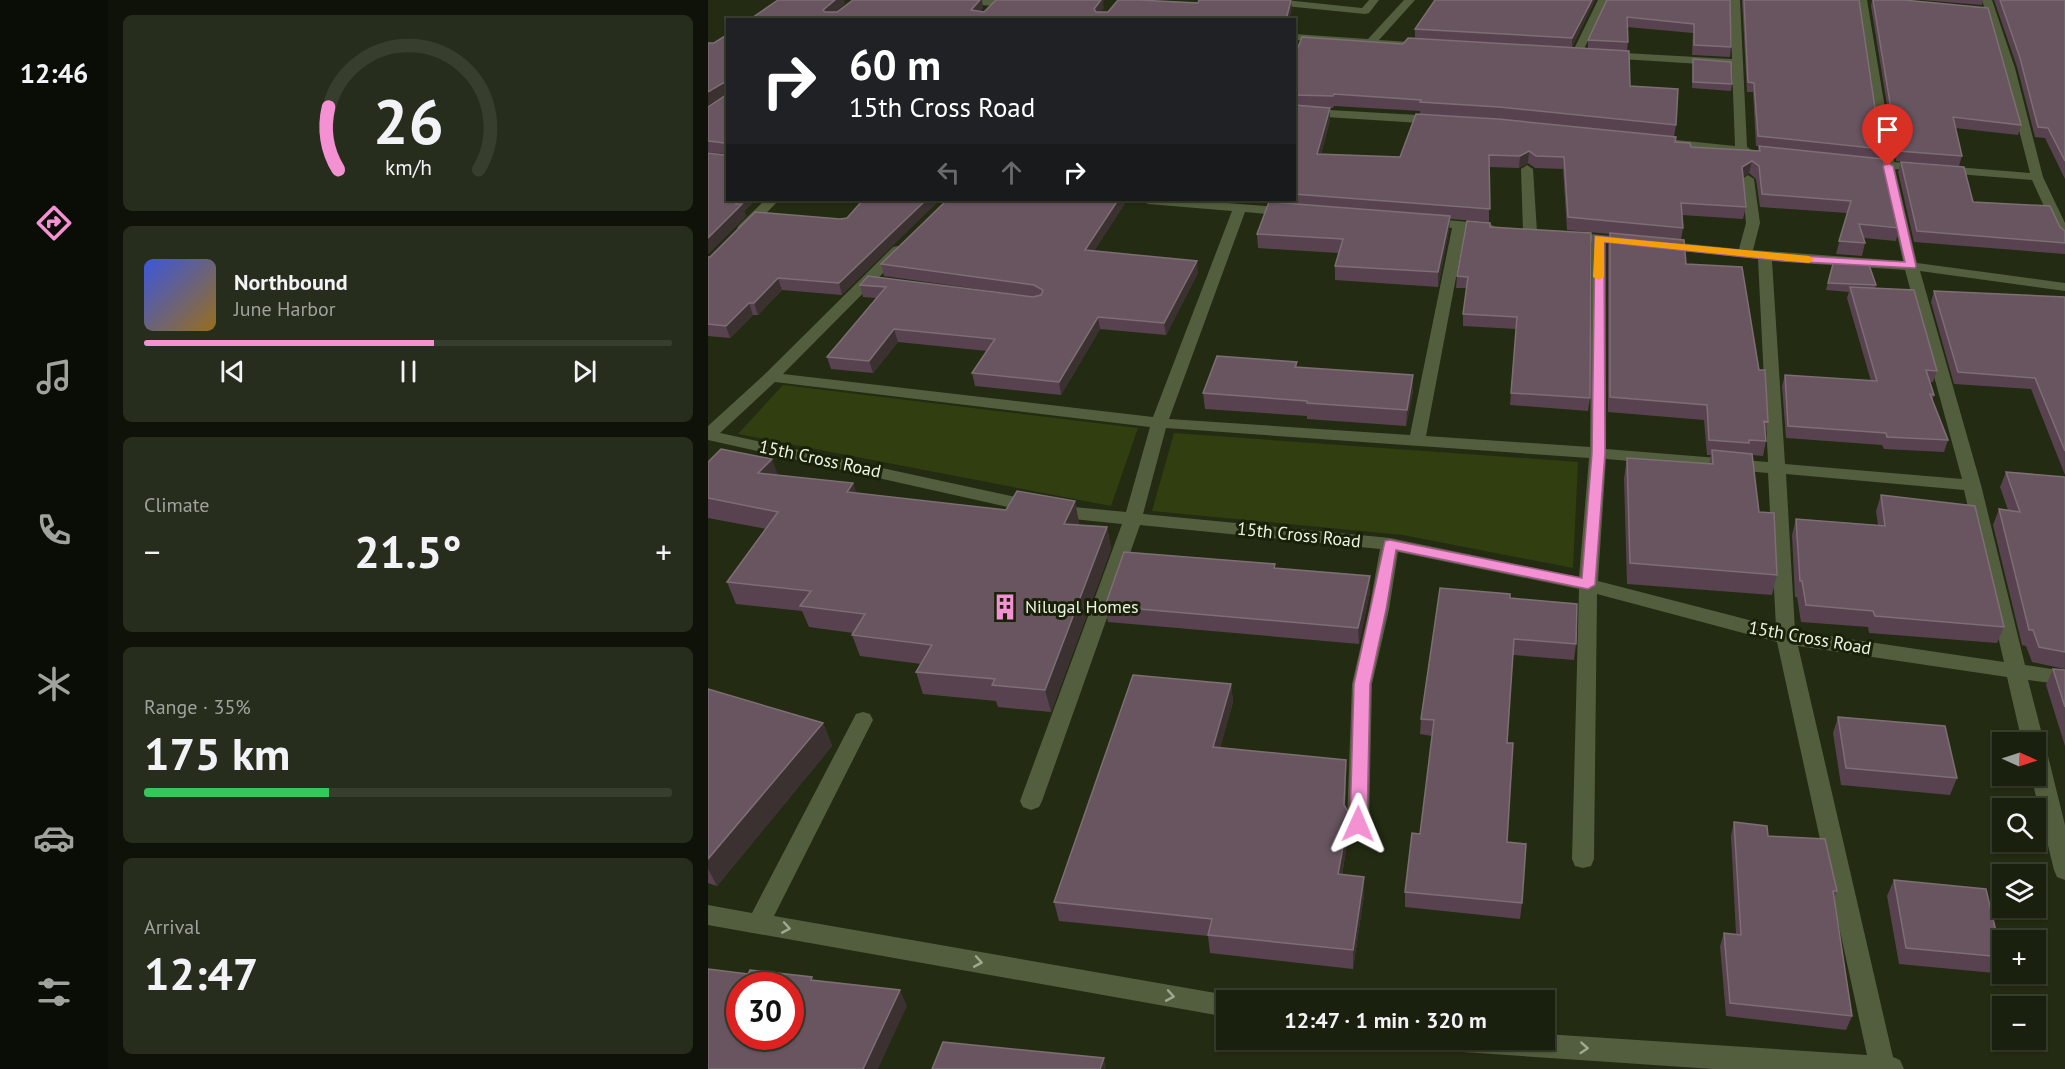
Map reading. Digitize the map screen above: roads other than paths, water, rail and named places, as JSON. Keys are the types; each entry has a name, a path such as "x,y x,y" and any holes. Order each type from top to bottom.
{"street":[{"path":"949,0 998,2"},
{"path":"1255,0 1365,11 1410,0"},
{"path":"1603,0 1582,54 1736,63"},
{"path":"1735,0 1741,151"},
{"path":"1875,1 1863,0 1888,166 1911,266 1972,485 2030,732"},
{"path":"1987,0 1985,12 2009,68 2037,177 2065,237"},
{"path":"988,11 998,2"},
{"path":"1371,42 1383,6"},
{"path":"1296,37 1441,47"},
{"path":"1296,111 1453,122"},
{"path":"1649,141 1764,153"},
{"path":"1843,161 2037,177"},
{"path":"1527,169 1530,232"},
{"path":"1555,1046 1886,1068 1786,637 1778,468 1748,178"},
{"path":"732,240 771,201"},
{"path":"1160,201 1309,213"},
{"path":"1031,801 1133,519 1159,423 1240,208"},
{"path":"1413,221 1755,254 1911,266 2065,287"},
{"path":"1417,441 1459,225"},
{"path":"1583,859 1588,585 1598,453 1599,239"},
{"path":"708,435 771,377 908,240"},
{"path":"867,281 889,284"},
{"path":"771,377 1159,423 1598,453 1972,485"},
{"name":"15th Cross Road","path":"708,435 1053,511 1390,544 1588,585 1786,637 2065,678"},
{"path":"1358,824 1362,684 1379,610 1390,544"},
{"path":"759,923 863,720"},
{"path":"2044,786 2065,870"},
{"path":"708,915 1216,1004"}],"place":[{"name":"Nilugal Homes","path":"1005,607"}]}
